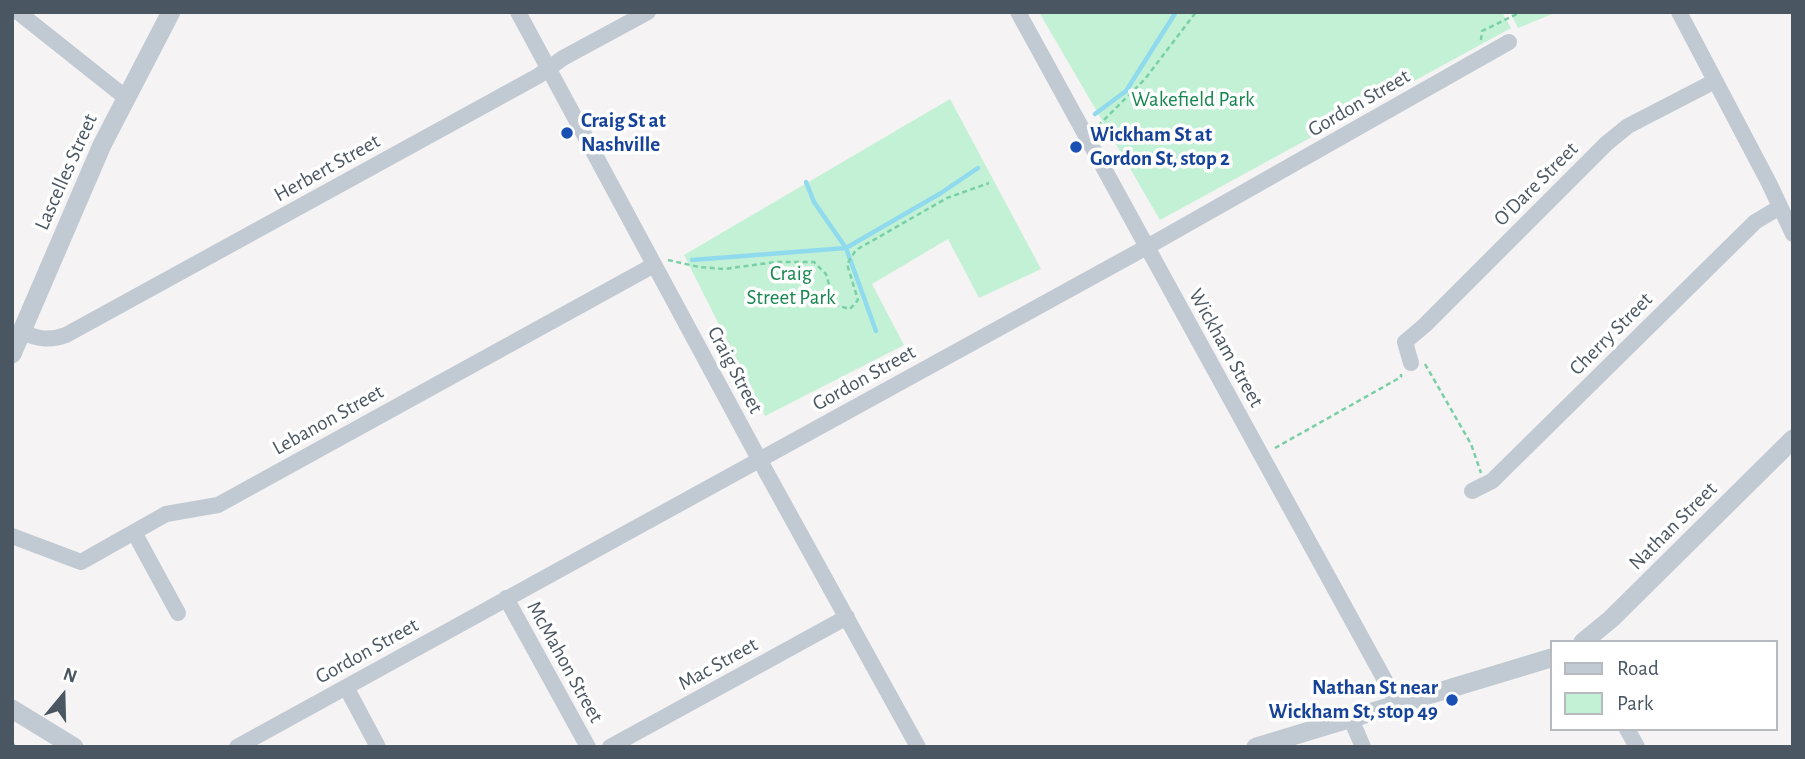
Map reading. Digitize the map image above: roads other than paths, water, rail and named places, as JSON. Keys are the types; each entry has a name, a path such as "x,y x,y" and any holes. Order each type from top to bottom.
{"street":[{"path":"18,12 125,97"},
{"name":"Lascelles Street","path":"12,354 102,145 171,12"},
{"name":"Craig Street","path":"518,12 547,69 661,262 759,459 918,747"},
{"name":"Herbert Street","path":"22,332 42,339 55,339 66,335 648,12"},
{"name":"Wickham Street","path":"1018,12 1398,704"},
{"path":"1679,12 1793,234"},
{"name":"Gordon Street","path":"237,747 1146,247 1509,42"},
{"name":"O'Dare Street","path":"1411,363 1405,342 1608,143 1629,126 1715,81"},
{"name":"Cherry Street","path":"1478,489 1492,481 1755,222 1780,207"},
{"name":"Lebanon Street","path":"12,536 81,562 135,534 166,514 218,505 661,262"},
{"name":"Nathan Street","path":"1586,640 1611,620 1793,439"},
{"path":"135,534 178,613"},
{"name":"McMahon Street","path":"506,598 588,747"},
{"name":"Mac Street","path":"610,747 847,617"},
{"path":"1256,747 1549,659"},
{"path":"346,687 379,747"},
{"path":"12,709 74,747"},
{"path":"1351,719 1363,747"},
{"path":"1628,731 1637,747"}],"waterway":[{"path":"1095,114 1126,91 1176,12"},
{"path":"692,260 846,248 941,193 978,168"},
{"path":"806,182 814,202 846,248 876,331"}],"place":[{"name":"Craig St at Nashville","path":"567,133"},
{"name":"Wickham St at Gordon St, stop 2","path":"1076,147"},
{"name":"Nathan St near Wickham St, stop 49","path":"1452,700"}],"park label":[{"name":"Wakefield Park","path":"1193,100"},
{"name":"Craig Street Park","path":"791,286"}]}
